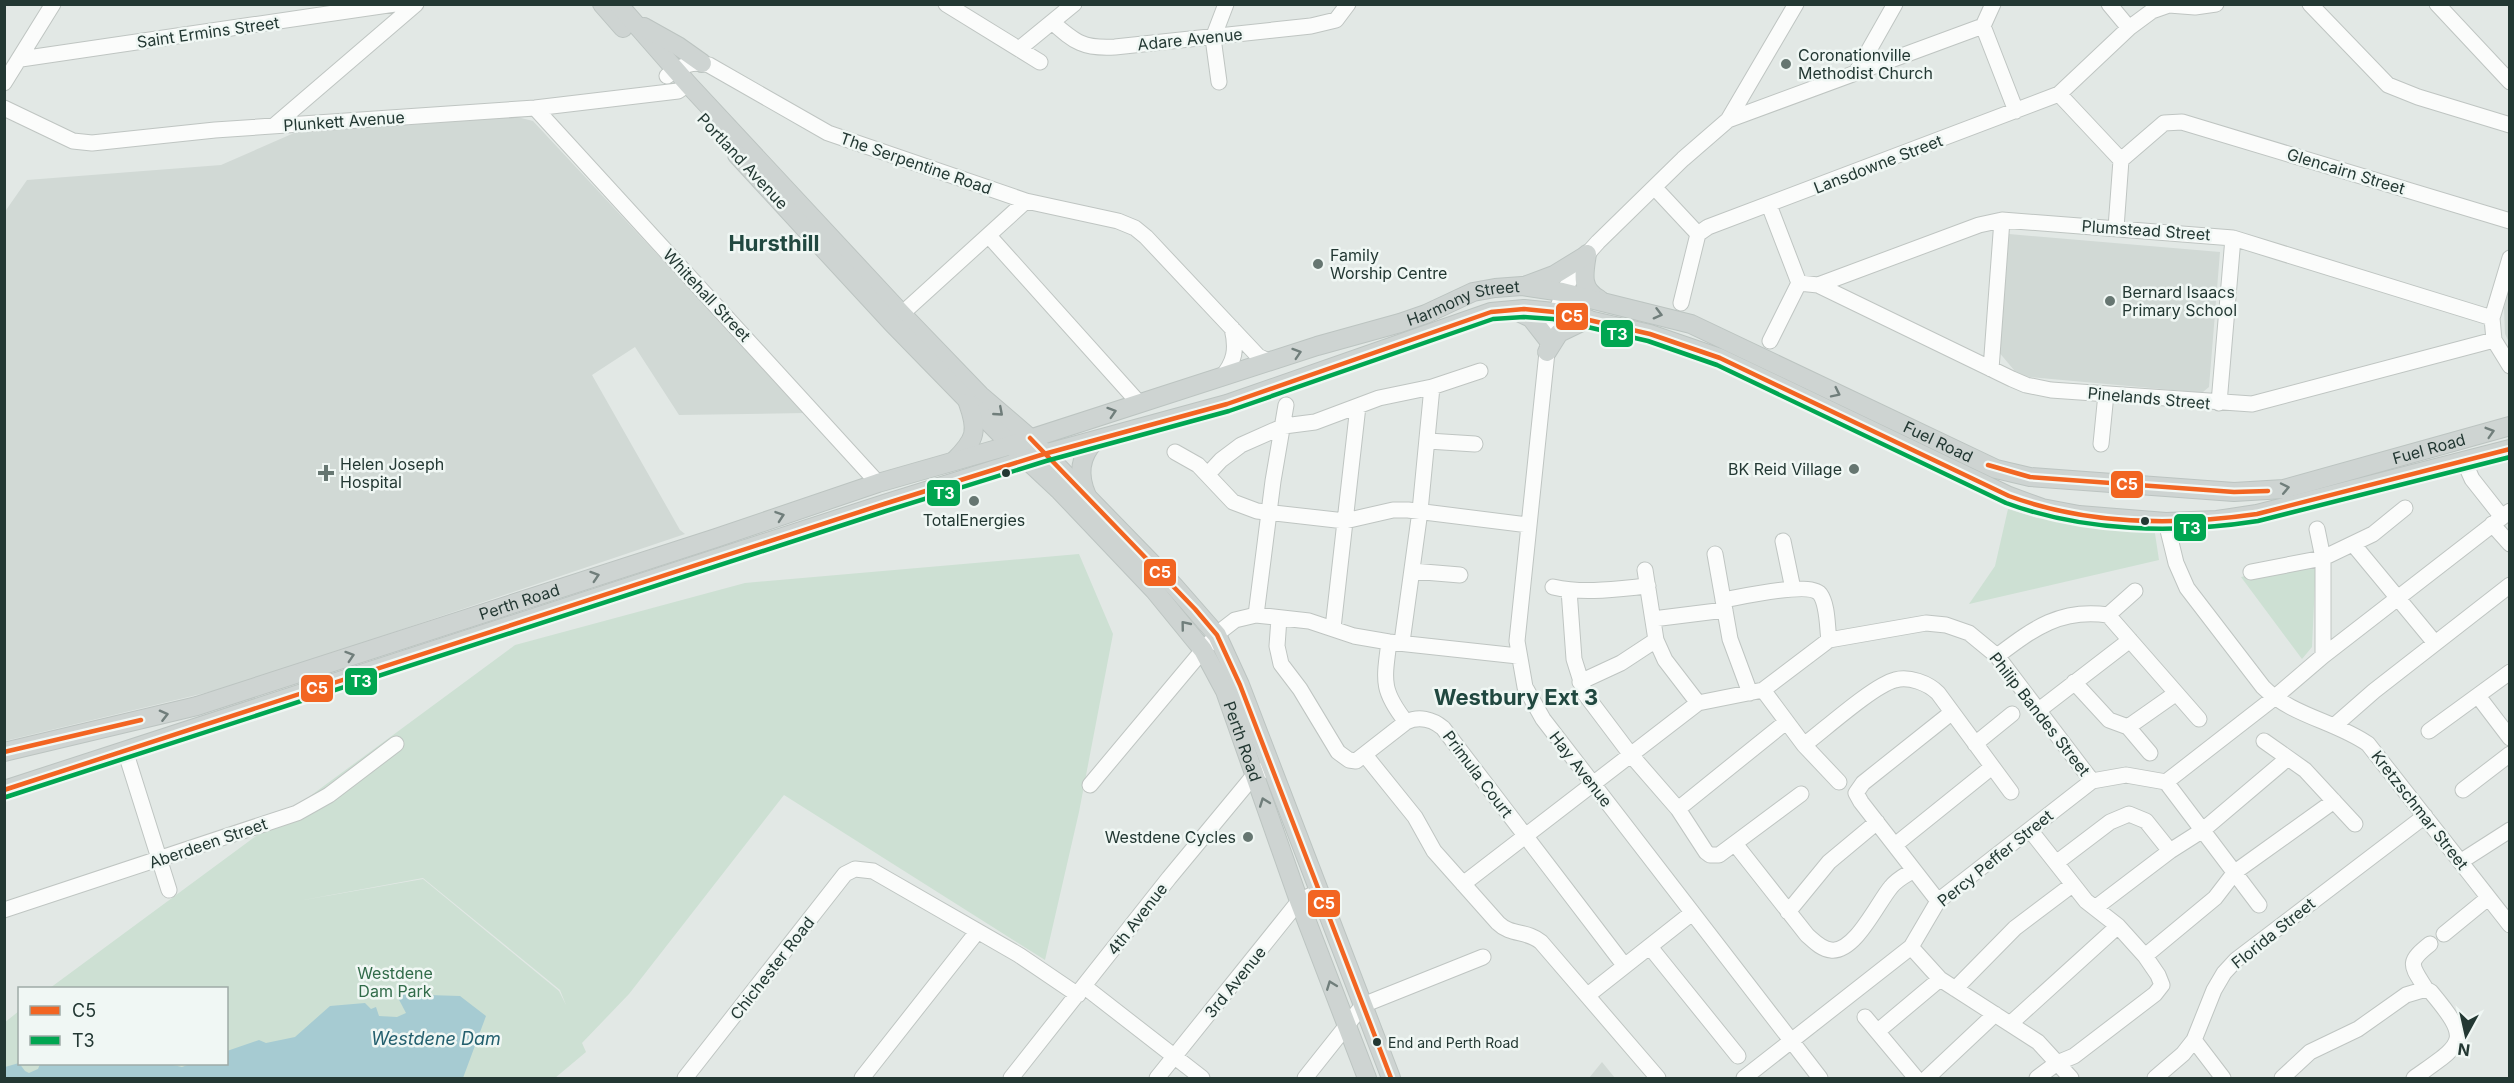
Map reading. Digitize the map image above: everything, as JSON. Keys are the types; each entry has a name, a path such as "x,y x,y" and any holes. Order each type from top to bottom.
{"main road":[{"name":"Portland Avenue","path":"602,4 678,80 896,318 967,400 1011,445"},
{"name":"Portland Avenue","path":"618,4 678,80"},
{"path":"634,22 678,46 702,63"},
{"path":"1522,286 1554,275 1586,255"},
{"path":"1586,255 1585,286 1590,295 1601,301"},
{"name":"Harmony Street","path":"1011,445 1138,403 1400,323 1473,292 1522,286 1562,292"},
{"name":"Fuel Road","path":"1562,292 1703,328 1996,469 2021,476 2234,492 2266,492 2342,474 2510,426"},
{"path":"1508,309 1531,318 1548,347 1559,333 1588,319"},
{"name":"Harmony Street","path":"1044,454 1227,404 1426,336 1471,318 1508,309 1554,312"},
{"name":"Fuel Road","path":"1554,312 1658,337 1720,358 2027,503 2079,515 2166,522 2217,520 2257,514 2510,449"},
{"name":"Portland Avenue","path":"896,318 1030,438"},
{"path":"953,461 967,448 974,434 974,421 967,400"},
{"name":"Perth Road","path":"1030,438 1175,587 1217,635 1240,685 1299,901 1367,1078"},
{"path":"1088,498 1082,486 1081,471 1085,452 1095,441"},
{"name":"Perth Road","path":"4,752 197,706 716,538 878,483 1011,445 1060,491 1154,590 1203,650 1225,691 1318,892 1391,1078"},
{"name":"Perth Road","path":"4,790 1044,454"},
{"path":"994,470 1017,473 1060,491"}],"street":[{"path":"4,83 53,4"},
{"name":"Saint Ermins Street","path":"21,59 395,4"},
{"path":"274,125 417,4"},
{"path":"946,4 1040,62"},
{"path":"1019,48 1074,4"},
{"path":"1219,82 1213,38 1226,4"},
{"name":"Adare Avenue","path":"1052,22 1077,43 1095,48 1311,27 1336,20 1348,4"},
{"path":"1562,292 1586,255 1728,120 1796,4"},
{"path":"1856,73 1895,4"},
{"path":"1728,120 1983,26 1993,4"},
{"path":"2109,4 2129,27"},
{"path":"2116,228 2121,160 2059,94 2129,27 2152,11 2169,5 2195,7 2216,4"},
{"path":"2310,4 2388,85 2418,97 2510,125"},
{"path":"2437,4 2510,82"},
{"path":"1983,26 2016,111"},
{"path":"678,80 696,63 702,63"},
{"name":"The Serpentine Road","path":"702,63 828,132 1026,201 1125,223 1141,232 1169,259 1258,356 1270,362"},
{"name":"Plunkett Avenue","path":"4,108 62,137 81,143 274,125 535,108 678,80"},
{"name":"Lansdowne Street","path":"1698,234 1708,227 2059,94"},
{"name":"Whitehall Street","path":"535,108 878,483"},
{"name":"Glencairn Street","path":"2121,160 2164,123 2182,122 2510,221"},
{"path":"1655,188 1698,234 1681,303"},
{"path":"896,318 1026,201"},
{"path":"1769,205 1799,283 1770,341"},
{"path":"1991,369 2002,220"},
{"name":"Plumstead Street","path":"1799,283 1818,285 1979,225 2002,220 2233,238 2492,318"},
{"path":"989,236 1138,403"},
{"path":"2219,403 2233,238"},
{"path":"2510,258 2492,318 2494,339 2510,366"},
{"name":"Pinelands Street","path":"1818,285 1991,369 2037,388 2106,394 2252,405 2494,339"},
{"name":"Hay Avenue","path":"1562,292 1554,312 1548,347 1517,626 1518,656 1525,687 1535,706 1593,783 1820,1078"},
{"path":"1221,378 1236,353 1232,328"},
{"path":"1208,474 1240,445 1284,426 1315,422 1389,395 1432,387 1479,371"},
{"path":"1279,618 1277,646 1281,664 1300,689 1338,752 1353,761 1365,755 1406,722 1391,703 1386,690 1412,571 1428,441 1432,387"},
{"path":"2101,444 2106,394"},
{"path":"1256,615 1286,405"},
{"path":"1333,628 1358,406"},
{"path":"1428,441 1475,444"},
{"path":"1175,452 1192,460 1233,502 1269,514 1345,521 1393,510 1420,511 1528,525"},
{"path":"2464,461 2472,479 2501,517 2510,544"},
{"path":"2251,572 2323,558 2373,534 2405,508"},
{"path":"2259,904 2166,782 2274,698 2396,597 2501,517"},
{"name":"Kretzschmar Street","path":"2166,522 2176,563 2187,588 2256,679 2274,698 2368,744 2510,926"},
{"path":"2317,529 2323,558 2323,656"},
{"path":"1783,541 1793,589"},
{"path":"2353,544 2434,643"},
{"path":"1715,554 1733,651 1756,692 1839,782"},
{"path":"1412,571 1460,575"},
{"path":"1553,587 1569,590 1647,578 1656,640 1665,660 1698,703"},
{"path":"2334,726 2374,691 2510,585"},
{"path":"1653,619 1793,589 1812,589 1820,595 1823,601 1829,640"},
{"path":"1569,590 1572,647 1585,694 1630,755 1678,809 1697,841 1710,855 1719,855 1736,845 1801,794"},
{"path":"1997,656 2045,622 2077,614 2108,615 2134,591"},
{"path":"1090,785 1203,650 1235,620 1256,615 1309,621 1354,636 1518,656"},
{"path":"2108,615 2199,719"},
{"name":"Philip Bandes Street","path":"1463,884 1698,703 1756,692 1829,640 1911,624 1946,625 1969,633 1997,656 2092,781"},
{"path":"1580,682 1622,663 1656,640"},
{"path":"2039,710 2130,640"},
{"path":"2429,731 2510,672"},
{"path":"1804,745 1881,686 1897,679 1923,683 1938,693 2011,792"},
{"path":"2074,682 2109,720 2128,727 2150,753"},
{"path":"2128,727 2175,694"},
{"path":"2478,696 2510,738"},
{"path":"1938,901 1857,797 1858,789 1863,783 1951,713"},
{"path":"1975,744 2012,714"},
{"name":"Primula Court","path":"1406,722 1420,718 1443,728 1624,965"},
{"path":"1678,809 1786,722"},
{"path":"2264,741 2305,771 2355,824"},
{"name":"Aberdeen Street","path":"4,910 297,813 329,795 396,744"},
{"path":"2463,790 2510,754"},
{"path":"1365,755 1410,810 1434,851 1463,884 1503,928 1511,933 1530,935 1541,942 1658,1078"},
{"path":"2095,908 2170,851 2203,830 2288,758"},
{"path":"128,760 169,890"},
{"path":"1895,844 1992,767"},
{"name":"4th Avenue","path":"1011,1078 1169,878 1262,771"},
{"name":"Percy Peffer Street","path":"1744,1078 1911,947 1938,901 2092,781 2126,775 2166,782"},
{"path":"2145,956 2215,898 2235,872 2334,801"},
{"path":"2056,863 2110,822 2129,814 2146,821 2170,851"},
{"name":"Florida Street","path":"2155,1078 2183,1054 2194,1040 2214,990 2236,960 2425,816"},
{"path":"1788,912 1829,862 1877,822"},
{"path":"2030,830 2086,902 2118,926 2145,956 2161,981 2159,990 2074,1056 2057,1062 2037,1078"},
{"path":"2460,862 2510,830"},
{"path":"1736,845 1788,912 1820,946 1831,951 1838,950 1855,936 1868,922 1891,886 1914,870"},
{"name":"Chichester Road","path":"685,1078 845,874 855,869 867,869 977,932"},
{"path":"1955,989 2015,928 2072,885"},
{"name":"3rd Avenue","path":"1157,1078 1299,901 1318,892"},
{"path":"2444,934 2488,898"},
{"path":"1588,995 1692,913"},
{"path":"2010,1023 2118,926"},
{"path":"862,1078 977,932 1081,991 1202,1078"},
{"path":"2414,1078 2437,1062 2458,1040 2455,1022 2426,989 2413,969 2412,962 2415,956 2430,944"},
{"path":"1650,947 1738,1056"},
{"path":"1911,947 1940,979 2038,1041 2071,1078"},
{"path":"1305,1078 1363,1005 1483,957"},
{"path":"1878,1031 1940,979"},
{"path":"2282,1078 2310,1052 2358,1029 2406,995 2426,989"},
{"path":"1927,1078 1995,1014"},
{"path":"1865,1017 1916,1078"},
{"path":"2194,1040 2223,1078"}],"shaded area":[{"name":"Helen Joseph Hospital","path":"517,117 533,121 805,413 679,415 635,347 592,375 680,530 685,534 234,686 5,741 4,213 27,180 221,165 294,133"},
{"name":"Bernard Isaacs Primary School","path":"2009,234 2220,252 2209,387 2203,392 2195,392 2019,376 1998,351"},
{"path":"2509,288 2509,342 2505,334 2504,308"},
{"path":"1602,1062 1615,1078 1589,1078"}],"green space":[{"path":"2008,509 2037,518 2154,527 2159,560 1969,604 1995,566"},
{"name":"Westdene Dam Park","path":"1079,554 1113,634 1079,812 1045,960 784,795 629,994 582,1043 586,1052 555,1078 5,1078 4,1023 18,1012 18,1065 228,1065 228,987 51,987 515,645 745,583","holes":["423,878 560,990 566,1005 559,991 423,879 298,901"]},
{"path":"2316,560 2312,647 2302,659 2241,577"}],"water":[{"name":"Westdene Dam","path":"396,994 460,996 486,1016 463,1078 5,1078 5,1067 18,1063 29,1073 38,1069 40,1065 173,1065 182,1067 228,1065 228,1051 259,1040 266,1043 295,1037 330,1006 365,1003 371,1009 376,1007 379,1016 397,1017 406,1013"}],"transit line":[{"name":"C5","path":"4,790 884,504 1044,454 1227,404 1491,312 1524,309 1554,312 1650,334 1720,358 2009,496 2039,506 2101,518 2163,521 2257,514 2510,449"},
{"name":"T3","path":"6,797 886,511 1046,461 1229,411 1493,319 1524,317 1553,319 1648,341 1717,365 2006,503 2036,513 2099,525 2163,529 2258,521 2510,457"},
{"name":"C5","path":"1030,438 1195,609 1217,635 1240,685 1391,1078"},
{"name":"C5","path":"1988,465 2030,477 2234,492 2268,491"},
{"name":"C5","path":"4,752 141,720"}],"place":[{"name":"Coronationville Methodist Church","path":"1786,64"},
{"name":"Family Worship Centre","path":"1318,264"},
{"name":"Bernard Isaacs Primary School","path":"2110,301"},
{"name":"BK Reid Village","path":"1854,469"},
{"name":"Helen Joseph Hospital","path":"326,473"},
{"name":"TotalEnergies","path":"974,501"},
{"name":"Westdene Cycles","path":"1248,837"},
{"name":"End and Perth Road","path":"1377,1042"}],"district":[{"name":"Hursthill","path":"774,243"},
{"name":"Westbury Ext 3","path":"1516,697"}]}
